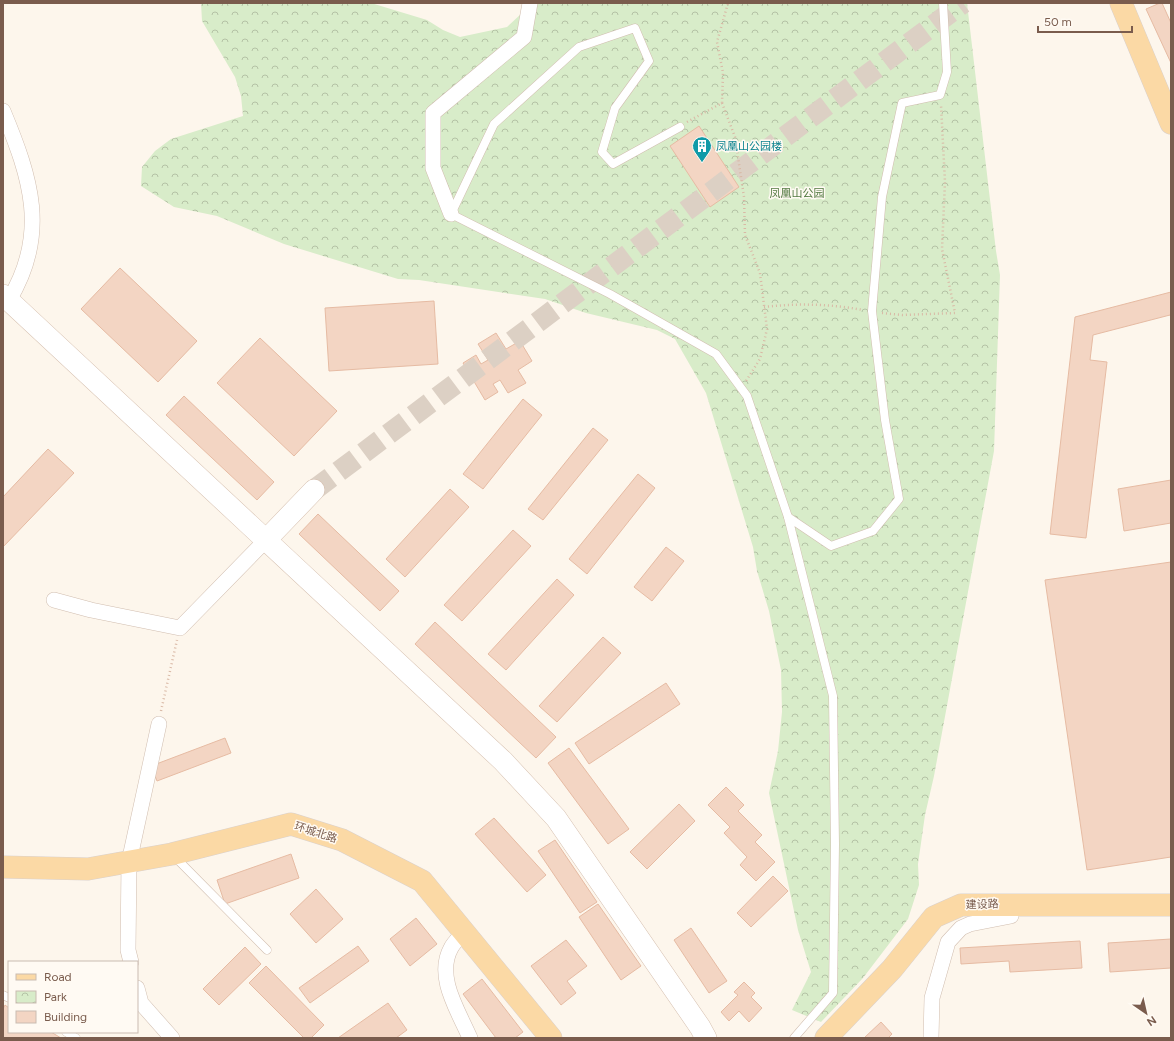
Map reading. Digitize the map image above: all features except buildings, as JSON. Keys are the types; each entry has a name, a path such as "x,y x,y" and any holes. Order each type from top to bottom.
{"main road":[{"path":"1121,3 1171,123"},
{"path":"1134,3 1171,91"},
{"name":"环城北路","path":"3,867 88,869 172,854 291,824 342,840 422,881 551,1038"},
{"name":"建设路","path":"826,1038 892,969 934,917 961,905 1171,905"}],"street":[{"path":"451,214 433,168 433,113 524,37 530,3"},
{"path":"3,110 14,138 30,191 33,223 29,256 17,286 6,298 503,761 556,818 700,1027 706,1038"},
{"path":"54,600 91,610 180,628 314,490"},
{"path":"131,961 128,950 129,862 159,724"},
{"path":"931,1038 932,998 948,942 961,928 970,924 1011,916 1009,904"},
{"path":"464,932 450,949 446,968 447,988 470,1038"},
{"path":"138,992 141,1002 172,1038"}],"lane":[{"path":"788,517 831,546 873,531 899,499 885,420 872,311 882,197 902,103 940,95 947,72 943,3"},
{"path":"680,127 613,164 602,152 615,108 649,61 635,28 579,47 494,124 451,214 610,294 716,354 747,396 788,517 833,696 835,844 833,993 794,1038"},
{"path":"172,854 267,950"}],"path":[{"path":"728,3 717,42 723,73 722,103 735,137 744,197 744,235 760,273 767,329 760,359 741,388"},
{"path":"764,307 794,304 841,306 902,315 955,313 942,249 945,182 940,95"},
{"path":"680,127 722,103"},
{"path":"159,724 180,628"}],"green space":[{"name":"凤凰山公园","path":"201,3 371,3 427,20 443,30 460,37 507,27 521,14 528,3 967,3 1000,275 994,451 934,776 925,815 918,864 919,885 908,919 863,978 821,1022 792,1010 811,972 798,930 769,793 778,751 782,712 781,670 769,611 757,571 753,547 706,393 675,339 657,330 586,313 545,299 419,280 398,279 284,244 217,216 174,207 141,186 142,167 155,151 171,139 243,116 241,96 235,77 202,21"}],"tunnel":[{"path":"314,490 963,3"}],"place":[{"name":"凤凰山公园楼","path":"702,163"}]}
